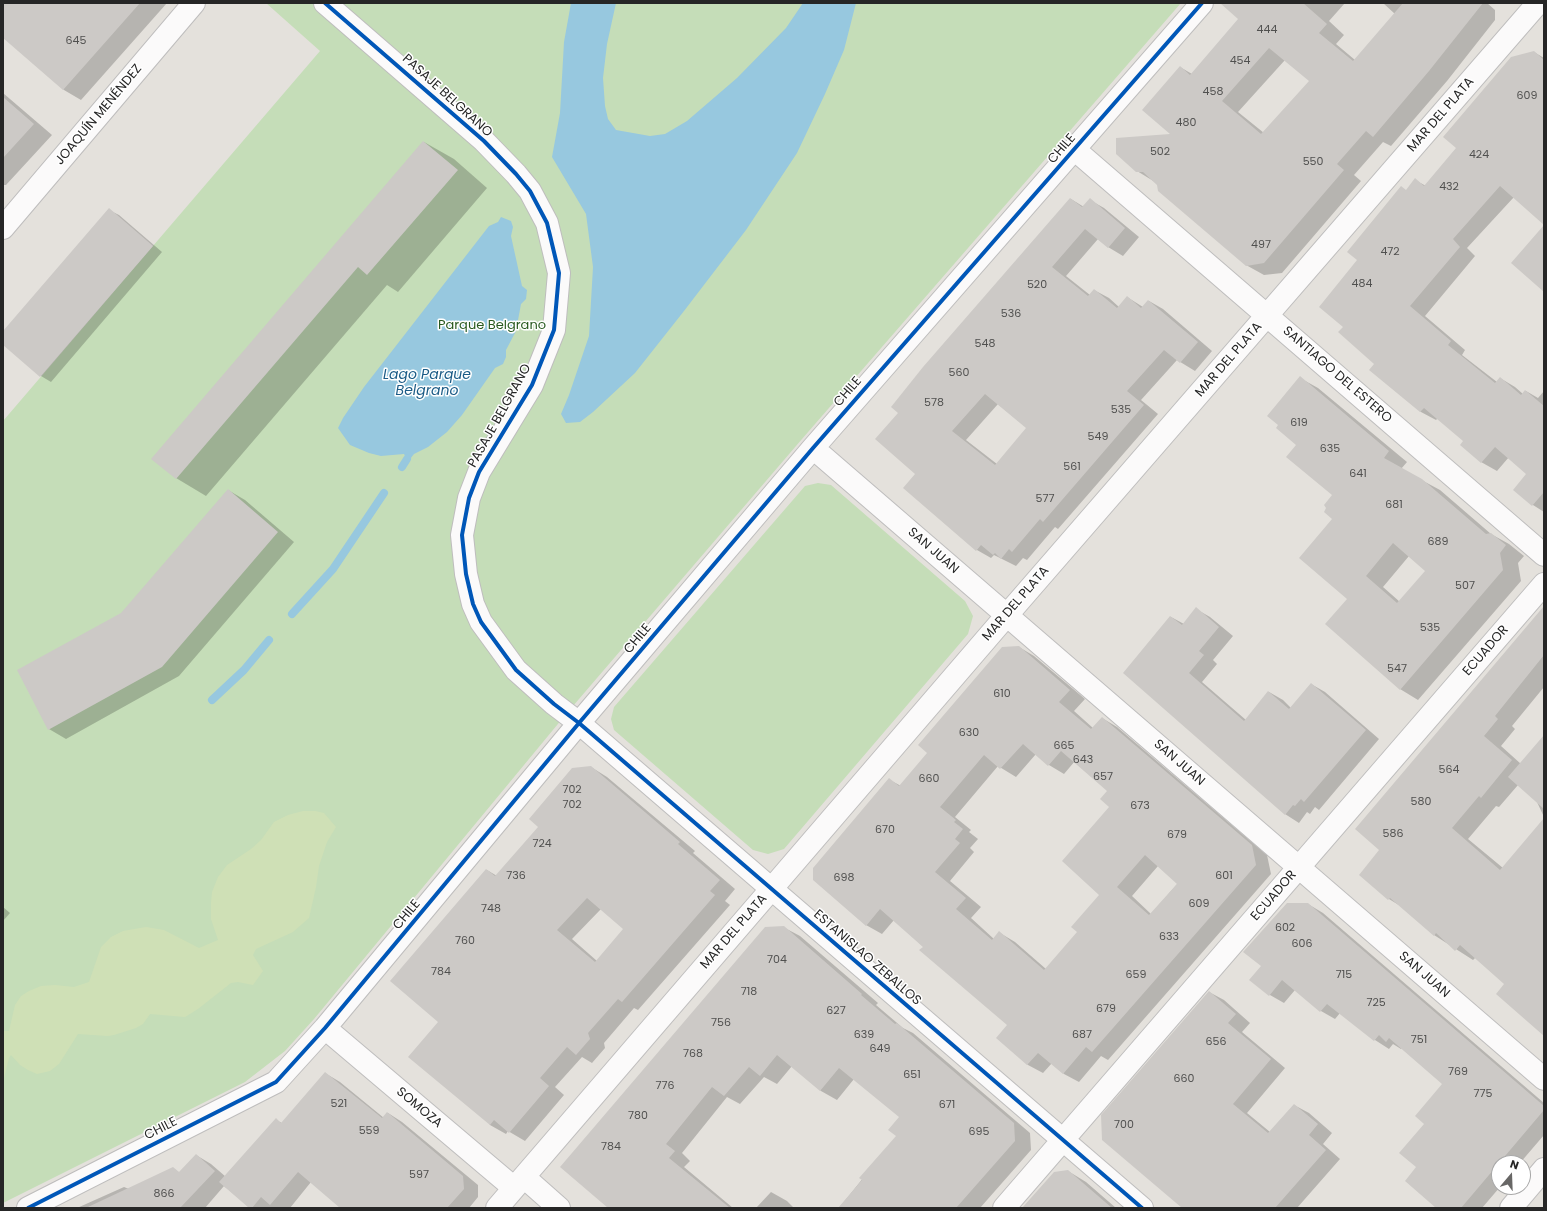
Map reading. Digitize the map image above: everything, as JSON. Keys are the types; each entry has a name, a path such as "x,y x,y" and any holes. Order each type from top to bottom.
{"street":[{"name":"JOAQUÍN MENÉNDEZ","path":"3,228 194,3"},
{"name":"PASAJE BELGRANO","path":"325,3 484,141 516,174 530,191 547,223 559,273 554,330 532,385 479,472 469,498 462,536 466,574 473,604 481,622 516,670 554,704 579,723"},
{"name":"CHILE","path":"28,1208 276,1082 325,1028 579,723 813,448 1202,3"},
{"name":"MAR DEL PLATA","path":"497,1208 1007,615 1538,3"},
{"name":"SANTIAGO DEL ESTERO","path":"1074,149 1544,555"},
{"name":"SAN JUAN","path":"813,448 1544,1079"},
{"name":"ECUADOR","path":"1004,1208 1544,584"},
{"name":"ESTANISLAO ZEBALLOS","path":"579,723 1142,1208"},
{"name":"SOMOZA","path":"325,1028 519,1183 559,1208"},
{"path":"1511,1208 1544,1169"}],"green space":[{"name":"Parque Belgrano","path":"266,3 1181,3 802,439 567,713 314,1019 285,1051 245,1082 3,1203 3,421 320,51"},
{"path":"818,483 831,485 965,601 973,616 968,634 784,849 768,854 753,850 614,730 611,719 614,707 805,486"},
{"path":"303,811 324,813 336,827 327,842 319,866 309,918 293,932 256,949 253,955 263,971 253,985 238,982 231,983 198,1009 185,1017 150,1014 143,1024 136,1028 114,1035 78,1034 59,1064 50,1071 37,1074 20,1065 11,1055 3,1082 3,1031 9,1031 15,1005 21,996 41,986 55,985 74,987 89,982 101,947 111,937 123,931 146,927 164,930 199,948 218,940 211,919 211,903 212,892 218,877 227,865 251,849 261,840 274,822 288,815"}],"water":[{"path":"571,3 616,3 607,44 603,78 605,106 608,119 616,130 650,136 665,134 687,121 737,78 786,28 803,3 856,3 844,50 797,153 746,230 635,373 580,422 566,423 561,414 589,336 593,267 586,214 552,157 560,113 564,42"},
{"name":"Lago Parque Belgrano","path":"501,217 511,221 513,227 511,236 522,286 527,290 526,299 521,304 516,331 506,350 506,357 503,364 495,368 462,415 447,432 428,447 414,454 410,459 406,458 404,454 381,456 350,445 338,428 343,418 364,387 489,226 498,222"}],"building":[{"path":"3,3 140,3 63,90 3,38"},
{"path":"1220,3 1303,3 1327,24 1319,33 1353,61 1403,3 1483,3 1429,71 1373,137 1366,131 1337,164 1344,170 1264,263 1246,266 1158,191 1157,185 1143,172 1136,172 1116,154 1116,138 1170,134 1142,110 1180,66 1190,75 1238,19","holes":["1269,48 1309,81 1261,134 1222,101"]},
{"path":"1534,51 1544,60 1544,225 1500,186 1453,239 1460,247 1410,306 1451,341 1448,345 1495,383 1500,377 1521,395 1525,390 1544,406 1544,492 1532,506 1513,490 1526,474 1495,447 1481,463 1460,445 1463,441 1424,408 1420,412 1369,370 1374,364 1338,332 1343,327 1319,307 1357,260 1347,252 1401,186 1406,190 1415,178 1424,186 1456,148 1443,137 1511,57"},
{"path":"3,97 34,124 3,158"},
{"path":"423,141 458,170 367,275 358,267 176,479 151,459"},
{"path":"1070,198 1082,207 1090,198 1125,228 1108,248 1085,229 1052,267 1088,296 1094,289 1117,308 1127,296 1141,308 1148,300 1198,342 1180,363 1164,350 1127,391 1144,405 1043,522 1040,519 1012,552 1009,549 1001,559 995,553 993,555 981,545 976,551 903,488 915,474 875,439 898,413 891,407 923,367","holes":["985,394 1026,428 995,465 952,431"]},
{"path":"109,208 153,246 40,377 3,345 3,331"},
{"path":"1544,225 1544,292 1511,263"},
{"path":"1300,376 1389,451 1384,458 1422,479 1486,534 1491,533 1506,545 1500,553 1503,570 1400,690 1325,624 1347,599 1299,558 1332,519 1324,512 1326,508 1324,505 1332,495 1286,457 1296,445 1276,428 1278,425 1267,416","holes":["1393,543 1425,571 1397,603 1366,576"]},
{"path":"228,489 278,532 162,667 48,730 17,670 121,613"},
{"path":"1544,606 1544,655 1495,716 1498,719 1484,736 1512,760 1481,798 1479,796 1452,828 1500,870 1544,818 1544,1036 1496,994 1504,984 1460,945 1455,951 1436,933 1434,936 1390,898 1388,900 1359,875 1379,850 1355,829"},
{"path":"1196,607 1219,627 1199,651 1204,655 1189,673 1244,721 1268,691 1289,709 1311,683 1366,730 1304,802 1301,799 1295,806 1293,805 1285,815 1123,673 1170,616 1182,625"},
{"path":"1019,646 1070,690 1059,702 1091,729 1102,717 1252,845 1256,865 1092,1052 1086,1047 1063,1074 1038,1053 1027,1065 996,1038 1007,1025 919,950 923,947 880,909 866,926 813,880 813,868 889,778 899,786 927,753 918,745 1002,647","holes":["1023,744 1048,766 1061,751 1107,791 1100,799 1109,807 1062,861 1099,895 1071,927 1077,932 1044,970 999,931 992,940 956,909 966,898 935,872 960,843 955,839 963,829 954,822 956,820 940,807 984,755 1000,769","1145,855 1177,884 1149,915 1117,887"]},
{"path":"1544,735 1544,809 1508,777"},
{"path":"591,766 680,842 678,844 720,880 710,891 715,895 622,1002 618,999 588,1033 590,1039 576,1055 567,1047 540,1078 549,1086 509,1133 494,1120 490,1125 408,1057 438,1022 390,981 486,869 495,876 538,827 529,819 572,768","holes":["587,898 623,929 595,962 557,930"]},
{"path":"1287,903 1308,903 1544,1106 1544,1110 1506,1155 1491,1155 1491,1173 1461,1208 1436,1208 1405,1181 1416,1167 1399,1153 1424,1124 1415,1116 1442,1084 1389,1038 1386,1042 1379,1035 1374,1041 1327,1004 1320,1012 1282,980 1269,996 1249,980 1261,966 1243,952"},
{"path":"784,926 862,994 861,995 895,1024 897,1023 1014,1123 1015,1141 956,1208 838,1208 862,1180 859,1178 896,1136 888,1130 899,1117 839,1068 820,1091 777,1055 760,1076 749,1067 724,1096 712,1087 666,1144 675,1151 669,1158 730,1208 608,1208 560,1167 765,927"},
{"path":"1209,991 1236,1014 1228,1023 1271,1059 1233,1104 1268,1133 1294,1104 1318,1124 1309,1135 1326,1150 1275,1208 1182,1208 1102,1140 1101,1115"},
{"path":"325,1072 382,1118 387,1112 463,1176 464,1189 447,1208 340,1208 298,1172 270,1205 261,1197 252,1208 249,1208 219,1182 276,1118 281,1123"},
{"path":"196,1154 215,1171 180,1208 86,1208 173,1167 179,1172"},
{"path":"1068,1170 1112,1208 1022,1208 1054,1172"}],"waterway":[{"path":"402,467 407,459"},
{"path":"292,614 333,569 384,493"},
{"path":"212,700 244,670 269,640"}],"cycle path":[{"path":"325,3 484,141 516,174 530,191 547,223 559,273 554,330 532,385 479,472 469,498 462,535 466,574 473,604 481,622 516,670 554,704 579,723 1142,1208"},
{"path":"28,1208 276,1082 325,1028 579,723 813,448 1202,3"}]}
